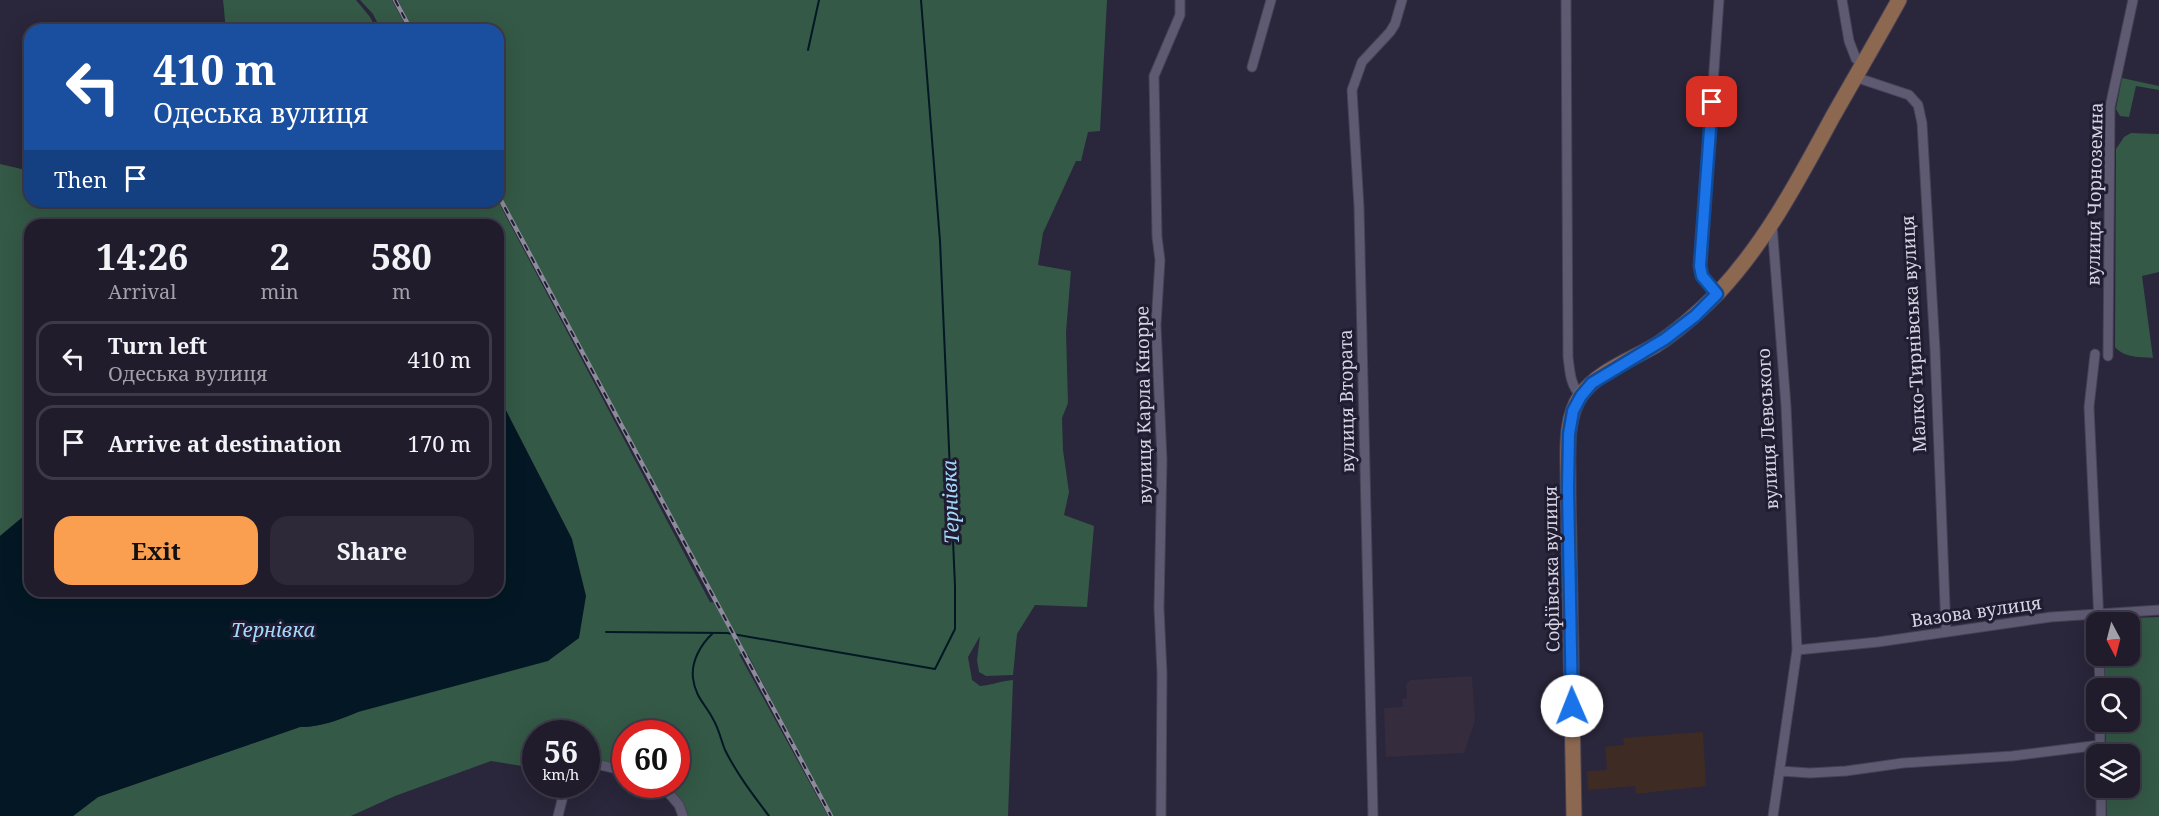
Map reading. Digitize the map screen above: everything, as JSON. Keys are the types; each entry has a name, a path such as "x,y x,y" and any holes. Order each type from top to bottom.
{"main road":[{"path":"1772,222 1855,77 1860,61 1899,0"},
{"name":"Софіївська вулиця","path":"1574,816 1569,434 1573,411 1586,388 1675,332 1717,294 1752,252 1772,222"}],"street":[{"name":"вулиця Карла Кнорре","path":"1161,816 1162,673 1159,608 1162,460 1156,325 1161,260 1157,237 1154,76 1180,15 1180,0"},
{"path":"1252,67 1271,0"},
{"name":"вулиця Втората","path":"1373,816 1359,207 1352,90 1362,62 1395,24 1402,0"},
{"path":"1566,0 1568,357 1574,389 1581,396"},
{"path":"1717,294 1702,276 1700,266 1719,0"},
{"path":"1842,0 1849,41 1860,61"},
{"name":"вулиця Чорноземна","path":"2108,356 2110,107 2133,0"},
{"name":"Малко-Тирнівська вулиця","path":"1855,77 1909,95 1918,105 1922,123 1935,350 1946,631"},
{"name":"вулиця Левського","path":"1772,222 1786,406 1797,650 1773,816"},
{"path":"2095,354 2090,407 2099,612"},
{"name":"Вазова вулиця","path":"2112,612 2159,610"},
{"name":"Вазова вулиця","path":"1797,650 1878,642 2051,617 2086,618"},
{"path":"1780,771 1809,773 1846,771 1903,763 2086,751"},
{"path":"558,816 562,798"},
{"path":"673,798 679,805 683,816"},
{"path":"2101,798 2101,816"}],"shaded area":[{"path":"1472,676 1475,721 1464,753 1386,757 1384,708 1403,707 1402,699 1407,698 1407,683 1411,680"},
{"path":"1703,732 1706,786 1636,794 1635,786 1588,790 1587,771 1607,770 1605,747 1624,745 1623,738"}],"green space":[{"path":"223,0 356,0 374,24 225,24"},
{"path":"360,0 392,0 405,24 378,24 373,14"},
{"path":"398,0 1107,0 1100,131 1088,132 1081,161 1076,161 1043,233 1038,265 1071,271 1066,332 1068,403 1062,418 1063,450 1069,492 1064,515 1094,526 1087,607 1035,605 1017,634 1013,675 986,676 979,672 977,660 980,636 968,657 972,680 980,686 1013,680 1008,816 832,816 748,655 739,654 828,816 686,816 673,798 690,798 690,720 612,720 612,766 600,764 600,720 522,720 522,766 491,761 395,796 351,816 73,816 98,797 300,727 323,724 358,712 500,597 504,597 504,594 572,539 504,407 504,219 24,219 24,516 0,536 0,164 24,170 24,207 501,207 710,602 718,603 504,203 504,24 410,24"},
{"path":"2122,78 2159,86 2159,90 2136,86 2129,117 2120,116 2116,109"},
{"path":"2131,133 2159,134 2159,272 2142,276 2153,358 2128,355 2115,347 2116,149 2124,137"},
{"path":"2159,617 2159,816 2107,816 2106,798 2140,798 2140,744 2106,744 2106,732 2140,732 2140,678 2105,678 2105,666 2140,666 2140,618"}],"water":[{"path":"504,407 572,539 586,596 579,638 548,661 358,712 316,726 300,727 98,797 73,816 0,816 0,536 24,516 24,597 504,597"}],"waterway":[{"path":"808,50 819,0"},
{"name":"Тернівка","path":"606,632 727,633 935,669 955,629 940,241 921,0"},
{"path":"713,633 695,659 694,685 698,696 715,723 730,759 769,816"}],"railway":[{"path":"395,0 408,24"},
{"path":"504,206 831,816"}],"route":[{"path":"1572,706 1568,488 1570,421 1576,403 1586,388 1608,372 1675,332 1717,294 1702,276 1700,266 1712,102"}]}
